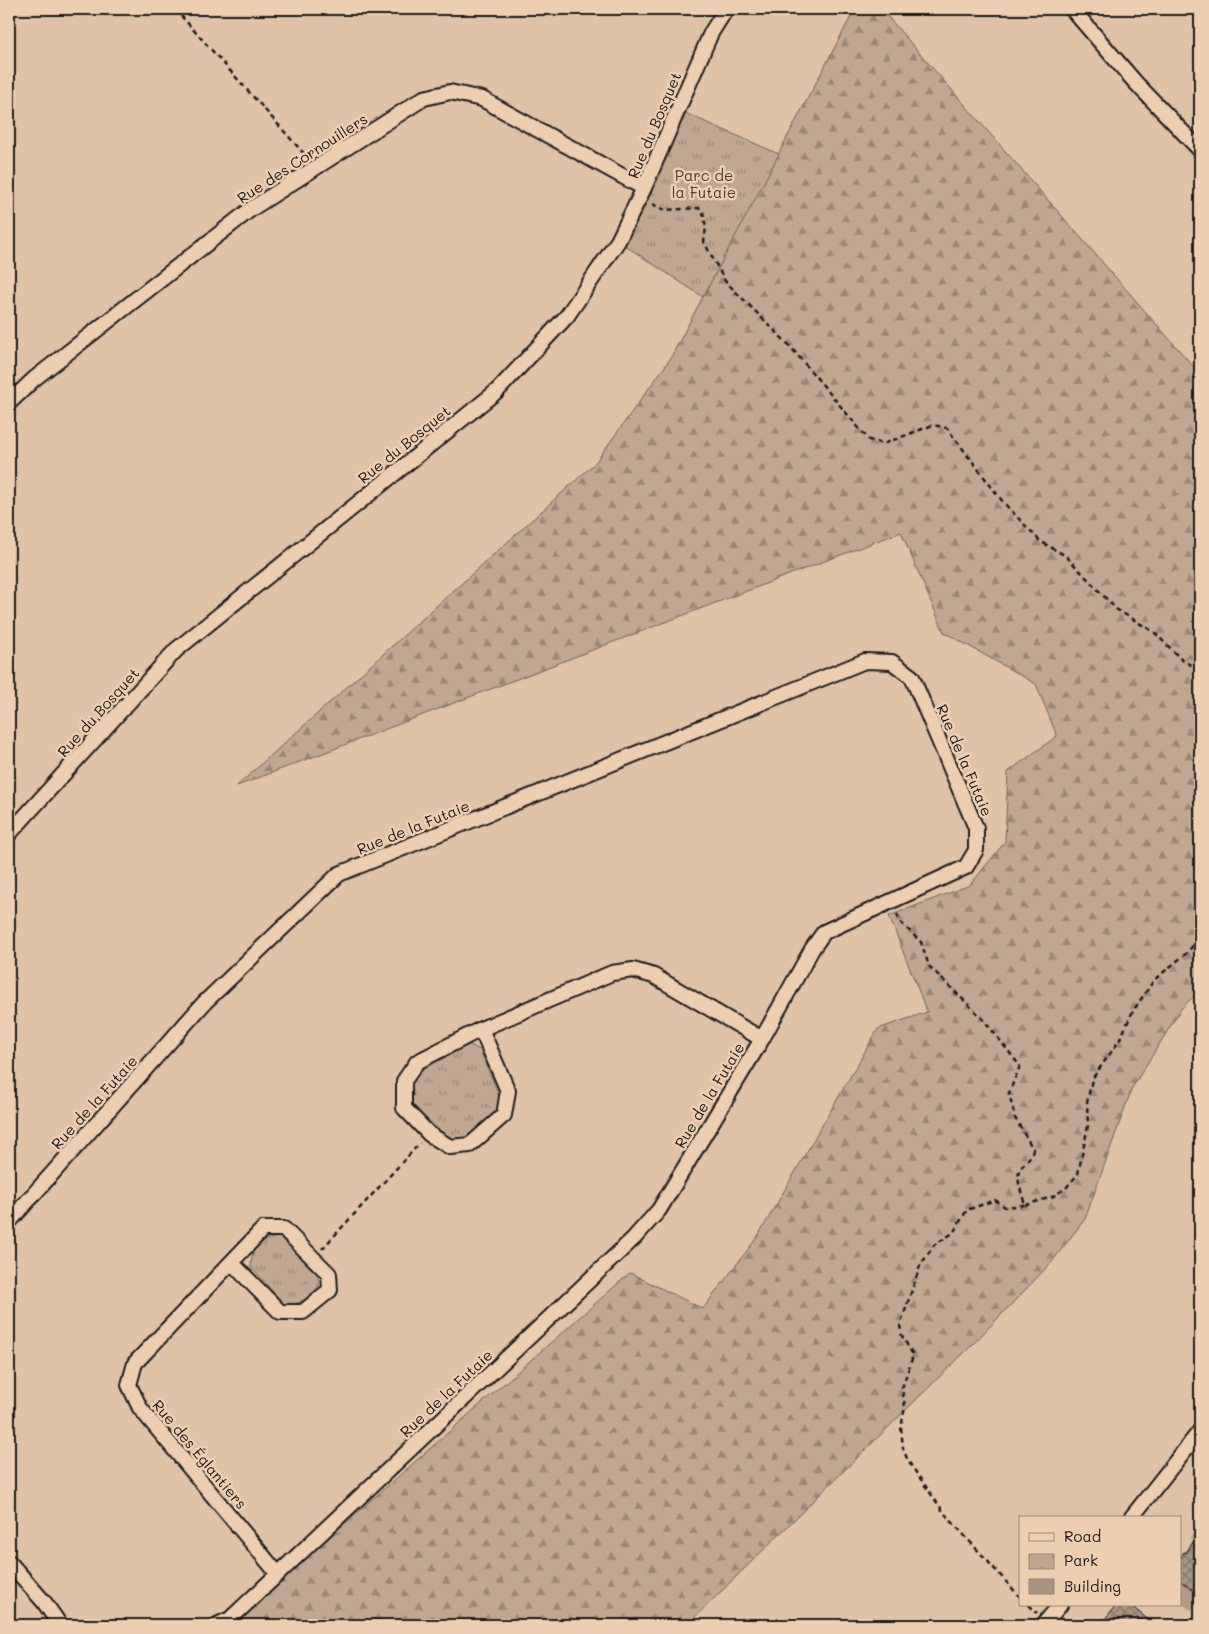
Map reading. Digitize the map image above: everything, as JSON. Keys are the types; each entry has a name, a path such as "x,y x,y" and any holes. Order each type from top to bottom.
{"street":[{"name":"Rue du Bosquet","path":"9,834 176,650 496,391 567,316 618,241 642,193 711,33 726,9"},
{"path":"1072,9 1135,82 1200,150"},
{"name":"Rue des Cornouillers","path":"9,403 34,379 251,210 424,98 450,92 482,99 642,193"},
{"name":"Rue de la Futaie","path":"9,1222 205,1002 339,874 865,661 892,662 912,677 976,828 976,850 966,867 824,932 812,948 762,1039 659,1210 634,1238 278,1574 230,1619 217,1625"},
{"path":"480,1029 508,1090 504,1115 470,1145 450,1147 429,1134 404,1108 404,1081 417,1062 480,1029 612,973 633,970 654,976 762,1039"},
{"name":"Rue des Églantiers","path":"232,1263 280,1312 304,1312 330,1290 329,1274 284,1229 263,1229 135,1363 129,1385 140,1408 278,1574"},
{"path":"1133,1516 1200,1431"},
{"path":"9,1562 44,1602 60,1625"},
{"path":"1044,1625 1059,1606"}],"path":[{"path":"175,9 315,169"},
{"path":"642,193 665,210 699,208 703,212 706,227 704,242 725,281 789,345 868,440 883,444 933,424 947,428 1003,502 1040,541 1066,556 1116,608 1154,632 1182,660 1191,666 1200,667"},
{"path":"892,901 900,922 921,942 929,966 984,1020 1020,1066 1009,1093 1015,1118 1034,1149 1031,1157 1020,1169 1018,1176 1025,1205"},
{"path":"1019,1596 945,1514 908,1461 903,1448 901,1428 905,1407 902,1388 911,1368 912,1353 902,1336 900,1326 920,1266 934,1245 952,1233 967,1210 995,1200 1005,1207 1025,1205 1052,1197 1066,1188 1078,1174 1088,1126 1088,1091 1092,1080 1119,1041 1132,1012 1154,980 1188,952 1200,936"},
{"path":"314,1258 429,1134"}],"green space":[{"path":"855,9 881,9 1200,374 1200,990 1181,1009 1132,1088 1085,1219 1051,1263 974,1343 687,1625 229,1625 630,1273 703,1309 758,1236 878,1029 927,1012 889,916 970,885 1005,842 1008,772 1057,736 1036,684 944,632 901,532 237,786 595,463 670,359"},
{"name":"Parc de la Futaie","path":"678,110 779,154 703,297 618,241"},
{"path":"467,1043 480,1050 501,1100 499,1113 469,1138 450,1140 411,1106 410,1082 420,1068"},
{"path":"279,1237 318,1271 319,1286 308,1297 296,1304 285,1305 251,1267 253,1254 258,1245 266,1240"}],"building":[{"path":"1200,1532 1200,1595 1182,1582 1182,1555 1184,1552 1186,1553"},
{"path":"1115,1606 1131,1606 1155,1625 1100,1625"}]}
